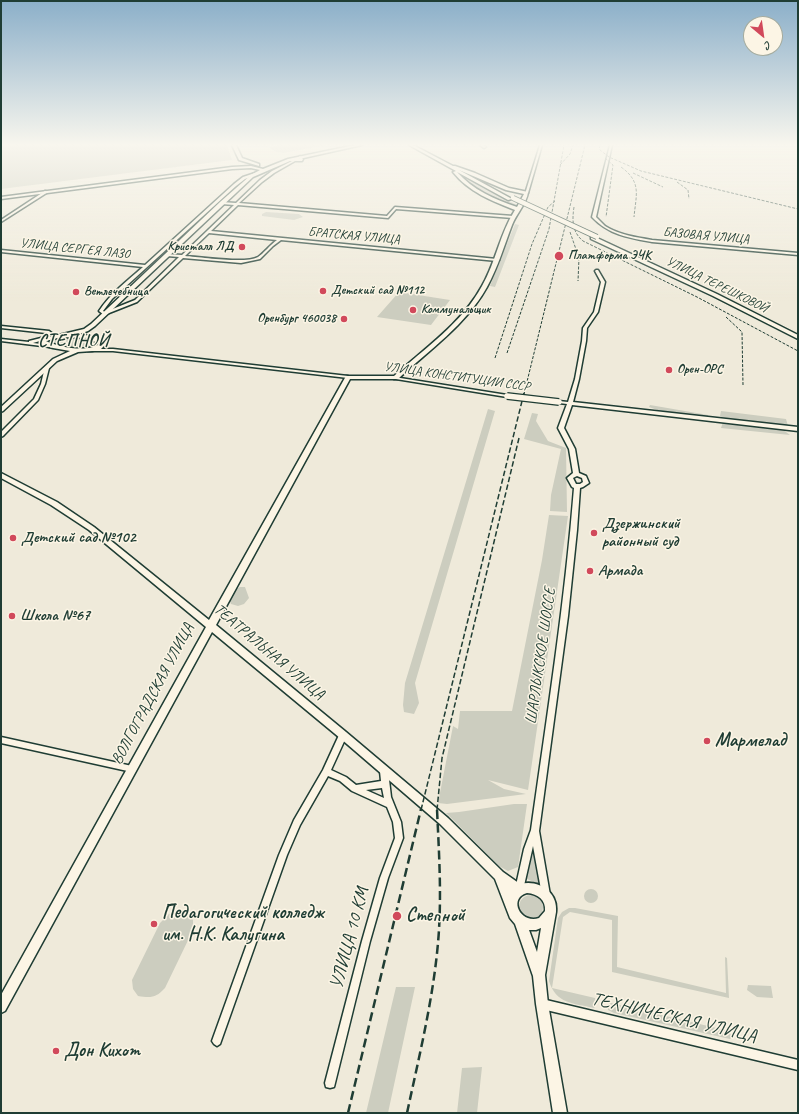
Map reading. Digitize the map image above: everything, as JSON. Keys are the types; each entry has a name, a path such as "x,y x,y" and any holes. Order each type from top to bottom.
{"main road":[{"path":"92,338 90,331 104,314 229,197"},
{"path":"489,197 517,209"},
{"name":"УЛИЦА ТЕРЕШКОВОЙ","path":"508,197 798,333"},
{"path":"396,378 470,308 482,291 497,260 513,217 524,197"},
{"name":"УЛИЦА ТЕРЕШКОВОЙ","path":"747,309 798,337"},
{"path":"68,335 92,338 103,344 99,348 81,350 52,346 43,342 50,337 68,335 86,330 93,326"},
{"path":"52,346 58,354 55,360"},
{"path":"1,410 55,360 61,356 81,350"},
{"name":"УЛИЦА КОНСТИТУЦИИ СССР","path":"348,377 396,378"},
{"name":"ВОЛГОГРАДСКАЯ УЛИЦА","path":"1,1007 210,624 348,377"},
{"name":"ТЕАТРАЛЬНАЯ УЛИЦА","path":"1,475 51,501 87,524 343,735 444,821 499,876 519,890"},
{"name":"ТЕАТРАЛЬНАЯ УЛИЦА","path":"499,876 511,906"},
{"path":"538,976 550,906 546,896 533,888 523,888 512,897 511,906 514,914 520,921 538,976 560,1113"},
{"path":"520,921 534,925 544,921 549,916"}],"street":[{"path":"1,221 38,197"},
{"path":"223,197 146,266 104,306 101,311 104,314 136,301 244,197"},
{"name":"БАЗОВАЯ УЛИЦА","path":"599,197 594,217 614,231 645,240 798,254"},
{"path":"222,203 388,217 395,208 513,217"},
{"name":"БРАТСКАЯ УЛИЦА","path":"209,232 497,260"},
{"path":"180,236 187,236"},
{"path":"167,255 241,262 251,261 259,258 272,244 280,239"},
{"name":"УЛИЦА СЕРГЕЯ ЛАЗО","path":"1,251 146,266"},
{"path":"576,474 572,449 561,428 577,379 584,341 584,328 596,312 603,282 597,271"},
{"path":"1,327 48,332 50,337 23,342"},
{"path":"1,340 52,346"},
{"name":"УЛИЦА КОНСТИТУЦИИ СССР","path":"103,344 113,350"},
{"name":"УЛИЦА КОНСТИТУЦИИ СССР","path":"89,350 113,350 348,377"},
{"path":"1,435 36,400 43,384 47,368"},
{"name":"УЛИЦА КОНСТИТУЦИИ СССР","path":"396,378 507,396 570,404 798,429"},
{"path":"576,474 582,475 587,480 585,485 577,487 570,481 572,476 576,474"},
{"name":"ШАРЛЫКСКОЕ ШОССЕ","path":"519,890 528,849 535,830 563,631 577,487"},
{"path":"217,1041 283,855 297,824 326,772 343,735"},
{"path":"1,740 132,768"},
{"name":"УЛИЦА 10 КМ","path":"330,1083 366,941 384,878 398,838 397,822 384,784 384,770"},
{"path":"326,772 343,779 355,788 390,805"},
{"path":"355,788 384,784"},
{"name":"ШАРЛЫКСКОЕ ШОССЕ","path":"535,830 546,896"},
{"name":"ТЕХНИЧЕСКАЯ УЛИЦА","path":"542,1004 798,1065"}],"shaded area":[{"path":"494,197 502,197 517,205 512,205"},
{"path":"266,212 299,214 303,217 294,220 262,216 262,214"},
{"path":"515,224 519,225 495,287 490,286"},
{"name":"Коммунальщик","path":"399,292 450,300 431,325 377,317"},
{"path":"59,337 85,339 98,345 80,349 64,347 46,341"},
{"path":"650,405 708,415 708,417 660,411 649,407"},
{"path":"488,409 495,411 415,683 419,703 414,714 404,712 403,705 405,683"},
{"path":"721,411 786,419 788,426 723,418 720,416"},
{"path":"532,413 538,414 536,421 548,441 566,448 567,512 550,511 551,495 561,449 524,439"},
{"path":"723,422 782,429 790,435 721,428"},
{"path":"549,515 568,516 528,790 488,780 504,789 526,794 447,804 438,803 453,726 458,729 460,711 512,711 542,560"},
{"path":"240,587 245,587 249,598 244,604 238,606 231,604 229,599 233,591"},
{"path":"514,804 527,804 518,867 508,871 499,866 446,813 459,812"},
{"path":"534,851 540,885 525,878"},
{"path":"588,889 594,889 598,893 598,899 594,903 588,903 584,899 584,893"},
{"path":"531,895 540,898 543,907 540,916 531,919 522,916 519,907 522,898"},
{"path":"569,908 618,916 617,967 726,993 725,957 727,958 729,998 612,972 612,920 570,912 563,917 552,988 595,998 597,1003 594,1008 566,1001 556,994 552,989 549,981 558,918 562,912"},
{"path":"178,911 187,914 193,920 193,930 165,988 159,994 153,996 138,996 133,989 132,980 160,923 169,914"},
{"path":"748,985 771,986 773,998 757,997 747,990"},
{"path":"396,987 415,987 388,1113 366,1113"},
{"path":"611,1003 729,1031 732,1037 730,1039 614,1013 608,1010 607,1005"},
{"path":"482,1067 477,1113 457,1113 462,1068"}],"railway":[{"path":"554,202 555,197"},
{"path":"524,394 572,197"},
{"path":"606,217 609,197"},
{"path":"634,217 636,197"},
{"path":"748,197 798,209"},
{"path":"495,358 532,244 548,207 554,202"},
{"path":"507,353 549,229 554,202"},
{"path":"574,207 573,217 575,230 583,241 697,297 798,351"},
{"path":"570,232 579,258 578,281"},
{"path":"726,317 742,332 743,385"},
{"path":"421,810 524,393"},
{"path":"437,810 442,758 519,438"},
{"path":"348,1113 421,809"},
{"path":"407,1113 421,1050 436,964 440,893 437,810"}],"place":[{"name":"Кристалл ЛД","path":"242,247"},
{"name":"Платформа ЭЧК","path":"559,256"},
{"name":"Детский сад №112","path":"323,291"},
{"name":"Ветлечебница","path":"76,292"},
{"name":"Коммунальщик","path":"413,310"},
{"name":"Оренбург 460038","path":"344,319"},
{"name":"Орен-ОРС","path":"669,370"},
{"name":"Дзержинский районный суд","path":"594,533"},
{"name":"Детский сад №102","path":"13,538"},
{"name":"Армада","path":"590,571"},
{"name":"Школа №67","path":"12,616"},
{"name":"Мармелад","path":"707,741"},
{"name":"Степной","path":"397,916"},
{"name":"Педагогический колледж им. Н.К. Калугина","path":"154,924"},
{"name":"Дон Кихот","path":"56,1051"}],"district":[{"name":"СТЕПНОЙ","path":"74,342"}]}
